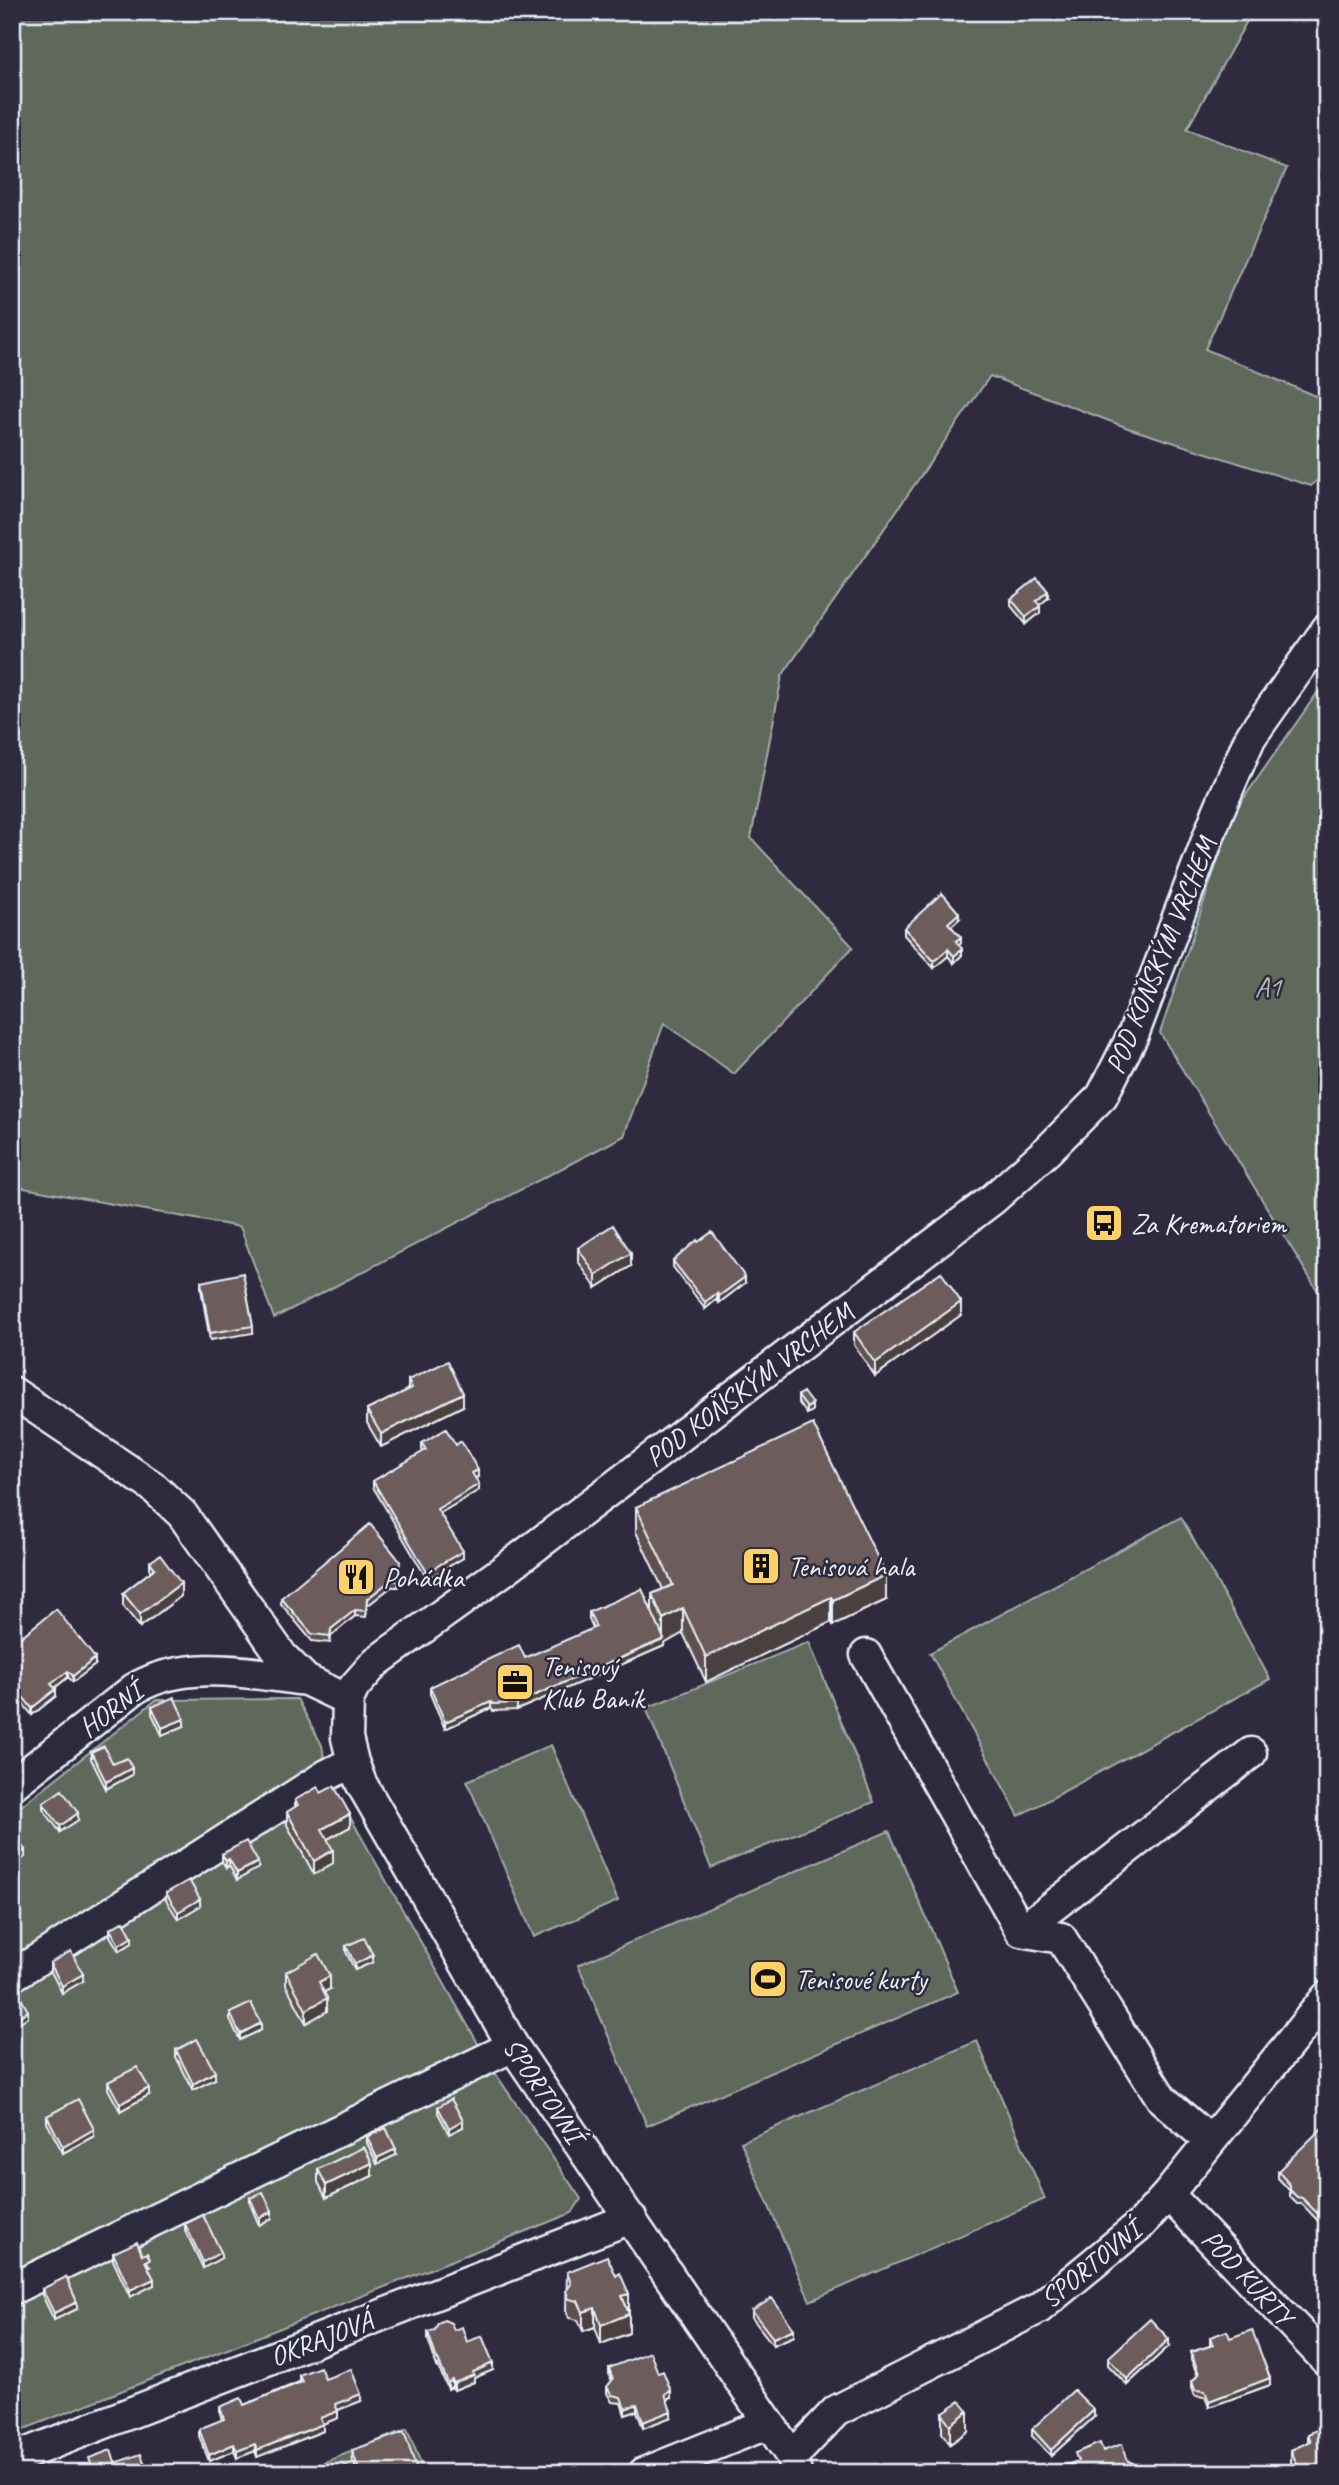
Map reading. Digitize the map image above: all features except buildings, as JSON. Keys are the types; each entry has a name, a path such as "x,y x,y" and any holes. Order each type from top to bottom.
{"street":[{"name":"POD KOŇSKÝM VRCHEM","path":"348,1700 354,1687 376,1662 537,1545 993,1199 1048,1150 1102,1096 1133,1035 1218,812 1250,738 1327,629"},
{"path":"12,1392 152,1486 182,1514 282,1656 306,1680 348,1700"},
{"path":"866,1655 1021,1931"},
{"name":"HORNÍ","path":"12,1785 134,1689 152,1678 179,1672 215,1671 306,1680"},
{"name":"SPORTOVNÍ","path":"348,1700 346,1722 353,1762 361,1783 513,2046 769,2423 794,2465 836,2411 1039,2308 1141,2224 1327,1997"},
{"path":"1021,1931 1251,1753"},
{"path":"12,1976 353,1762"},
{"path":"1021,1931 1061,1938 1162,2099 1210,2141"},
{"path":"12,2289 513,2046"},
{"name":"POD KURTY","path":"1168,2194 1327,2361"},
{"name":"OKRAJOVÁ","path":"12,2459 631,2218"},
{"path":"643,2473 769,2423"}],"green space":[{"path":"12,12 1252,12 1187,129 1287,168 1205,349 1327,401 1327,472 1311,486 1128,428 990,376 782,676 751,838 853,947 734,1074 664,1023 624,1136 274,1318 240,1227 12,1186"},
{"name":"A1","path":"1327,679 1327,1306 1160,1033 1234,812"},
{"path":"1181,1517 1270,1679 1019,1816 930,1653"},
{"path":"809,1642 874,1802 711,1868 646,1708"},
{"path":"297,1699 322,1745 327,1776 493,2070 581,2199 572,2213 12,2434 12,1813 156,1700"},
{"path":"551,1745 618,1901 534,1937 467,1781"},
{"name":"Tenisové kurty","path":"889,1831 958,1992 647,2126 578,1965"},
{"name":"Tenisové kurty","path":"977,2041 1045,2199 810,2301 741,2142"},
{"path":"407,2429 425,2473 298,2473"}],"place":[{"name":"Za Krematoriem","path":"1104,1223"},
{"name":"Tenisová hala","path":"761,1566"},
{"name":"Pohádka","path":"356,1577"},
{"name":"Tenisový Klub Baník","path":"515,1682"},
{"name":"Tenisové kurty","path":"768,1979"}]}
